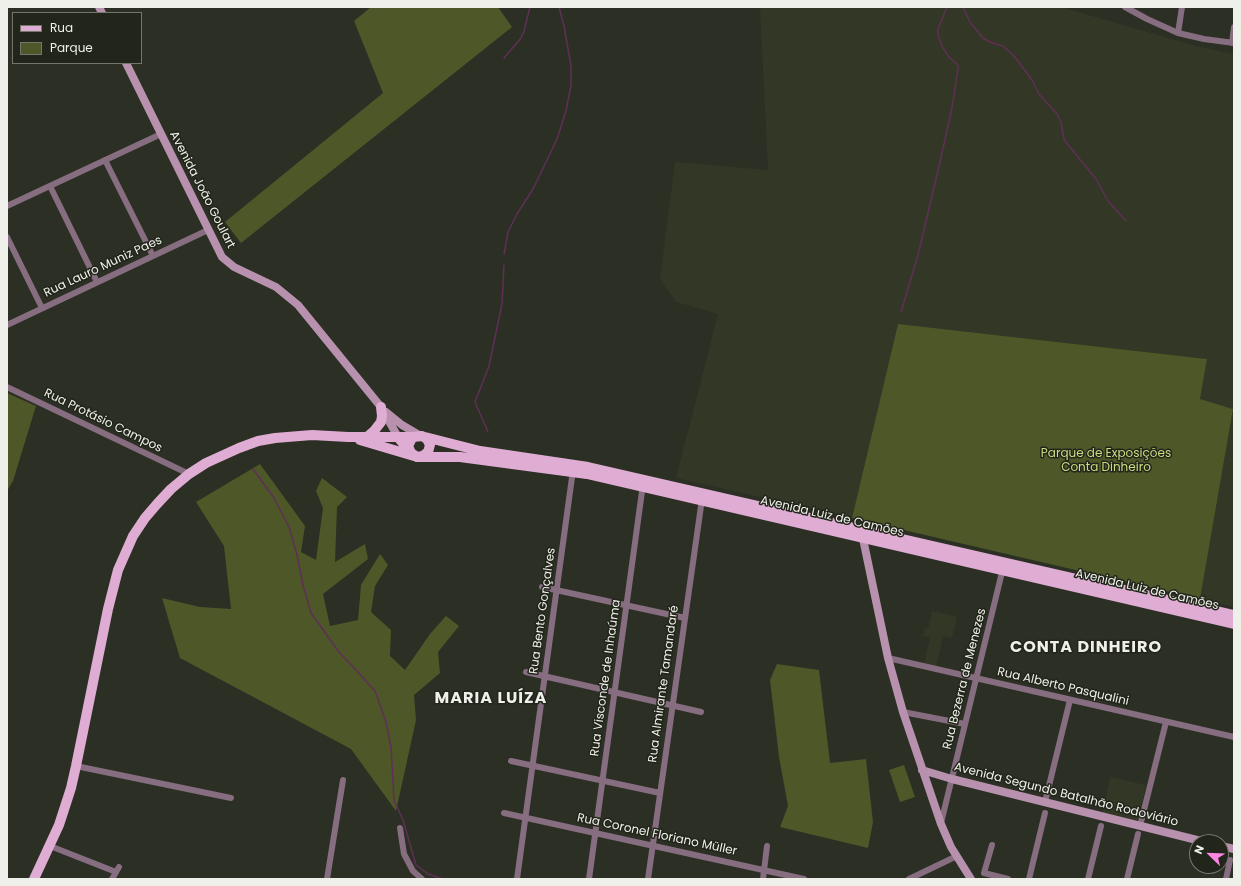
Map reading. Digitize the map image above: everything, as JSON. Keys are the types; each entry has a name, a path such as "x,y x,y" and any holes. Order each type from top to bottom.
{"main road":[{"path":"367,437 374,432 380,422 382,416 381,407"},
{"path":"34,879 50,846 63,812 76,766 116,575 124,553 145,518 171,489 189,474 220,456 258,442 294,435 348,437"},
{"path":"419,436 429,442 430,448 426,454 415,455 409,450 409,443 419,436"},
{"name":"Avenida Luiz de Camões","path":"348,437 419,436 480,451 574,468 644,483 1184,608 1229,614"},
{"name":"Avenida Luiz de Camões","path":"348,437 415,455 460,457 574,468"},
{"path":"398,437 415,455"},
{"name":"Avenida Luiz de Camões","path":"1184,608 1234,624"},
{"path":"1216,619 1218,614 1229,614"}],"street":[{"path":"1125,7 1134,9 1178,33 1204,39 1233,43 1234,27"},
{"path":"1178,33 1182,7"},
{"name":"Avenida João Goulart","path":"126,64 222,257 227,262 276,287 298,305 381,407 398,437"},
{"path":"7,206 161,134"},
{"path":"105,160 153,256"},
{"path":"50,186 97,282"},
{"name":"Rua Lauro Muniz Paes","path":"7,325 208,230"},
{"path":"7,237 42,308"},
{"name":"Rua Protásio Campos","path":"7,387 189,474"},
{"name":"Avenida João Goulart","path":"381,407 402,425 419,436"},
{"name":"Rua Bento Gonçalves","path":"517,879 574,468"},
{"name":"Rua Visconde de Inhaúma","path":"589,879 644,483"},
{"name":"Rua Almirante Tamandaré","path":"648,879 702,497"},
{"path":"862,534 888,658 903,712 941,824 946,836 971,879"},
{"name":"Rua Bezerra de Menezes","path":"941,824 1004,566"},
{"path":"542,587 685,618"},
{"name":"Rua Alberto Pasqualini","path":"888,658 1234,737"},
{"path":"526,672 701,712"},
{"path":"1045,802 1070,700"},
{"path":"903,712 965,724"},
{"path":"1140,826 1166,722"},
{"path":"511,761 660,793"},
{"path":"76,766 231,798"},
{"name":"Avenida Segundo Batalhão Rodoviário","path":"922,770 1189,838"},
{"path":"327,879 343,780"},
{"name":"Rua Coronel Floriano Müller","path":"504,813 804,879"},
{"path":"1029,879 1045,813"},
{"path":"1088,879 1101,826"},
{"path":"400,828 406,859 413,871 422,879"},
{"path":"1127,879 1138,834"},
{"path":"992,845 984,873 1007,879"},
{"path":"50,846 117,870 112,879"},
{"path":"763,879 767,846"},
{"path":"909,879 957,856"},
{"path":"1226,879 1230,860"}],"shaded area":[{"path":"760,7 1061,7 1196,46 1234,54 1234,607 1200,599 1233,409 1200,399 1207,359 898,324 852,518 676,478 718,314 676,302 660,279 675,162 768,170"},
{"path":"932,611 957,617 952,638 943,636 936,667 924,665 930,638 923,636 925,628 928,629"},
{"path":"1110,777 1146,785 1138,822 1102,814"}],"green space":[{"path":"371,7 498,7 512,27 241,243 225,222 383,93 354,21"},
{"name":"Parque de Exposições Conta Dinheiro","path":"898,324 1207,359 1200,399 1233,409 1200,599 852,518"},
{"path":"7,393 36,406 13,481 7,491"},
{"path":"260,464 305,526 301,552 316,560 323,508 316,491 322,478 347,497 337,507 335,562 365,544 368,559 323,594 330,626 358,620 361,585 380,554 388,565 375,586 371,612 391,630 390,656 405,670 430,634 446,616 459,626 438,652 440,673 414,695 416,720 396,811 351,749 180,658 162,598 200,607 231,609 224,546 196,502"},
{"path":"777,664 819,670 830,763 866,759 873,822 868,848 780,827 788,806 779,757 770,680"},
{"path":"904,765 915,797 900,802 889,770"}],"waterway":[{"path":"504,58 521,38 530,7"},
{"path":"504,254 508,232 517,214 533,189 548,158 557,139 566,111 571,85 571,66 559,7"},
{"path":"901,312 918,255 952,108 958,65 949,57 943,48 938,35 938,29 947,7"},
{"path":"963,7 970,22 983,38 1003,46 1014,56 1032,80 1039,94 1057,114 1061,122 1064,139 1096,179 1108,201 1126,221"},
{"path":"488,432 475,402 489,366 502,304 504,265"},
{"path":"253,469 274,498 289,527 311,613 339,652 375,691 386,722 391,747 394,800 403,820 416,865 428,874 443,879"}],"district":[{"name":"CONTA DINHEIRO","path":"1086,648"},
{"name":"MARIA LUÍZA","path":"491,699"}]}
